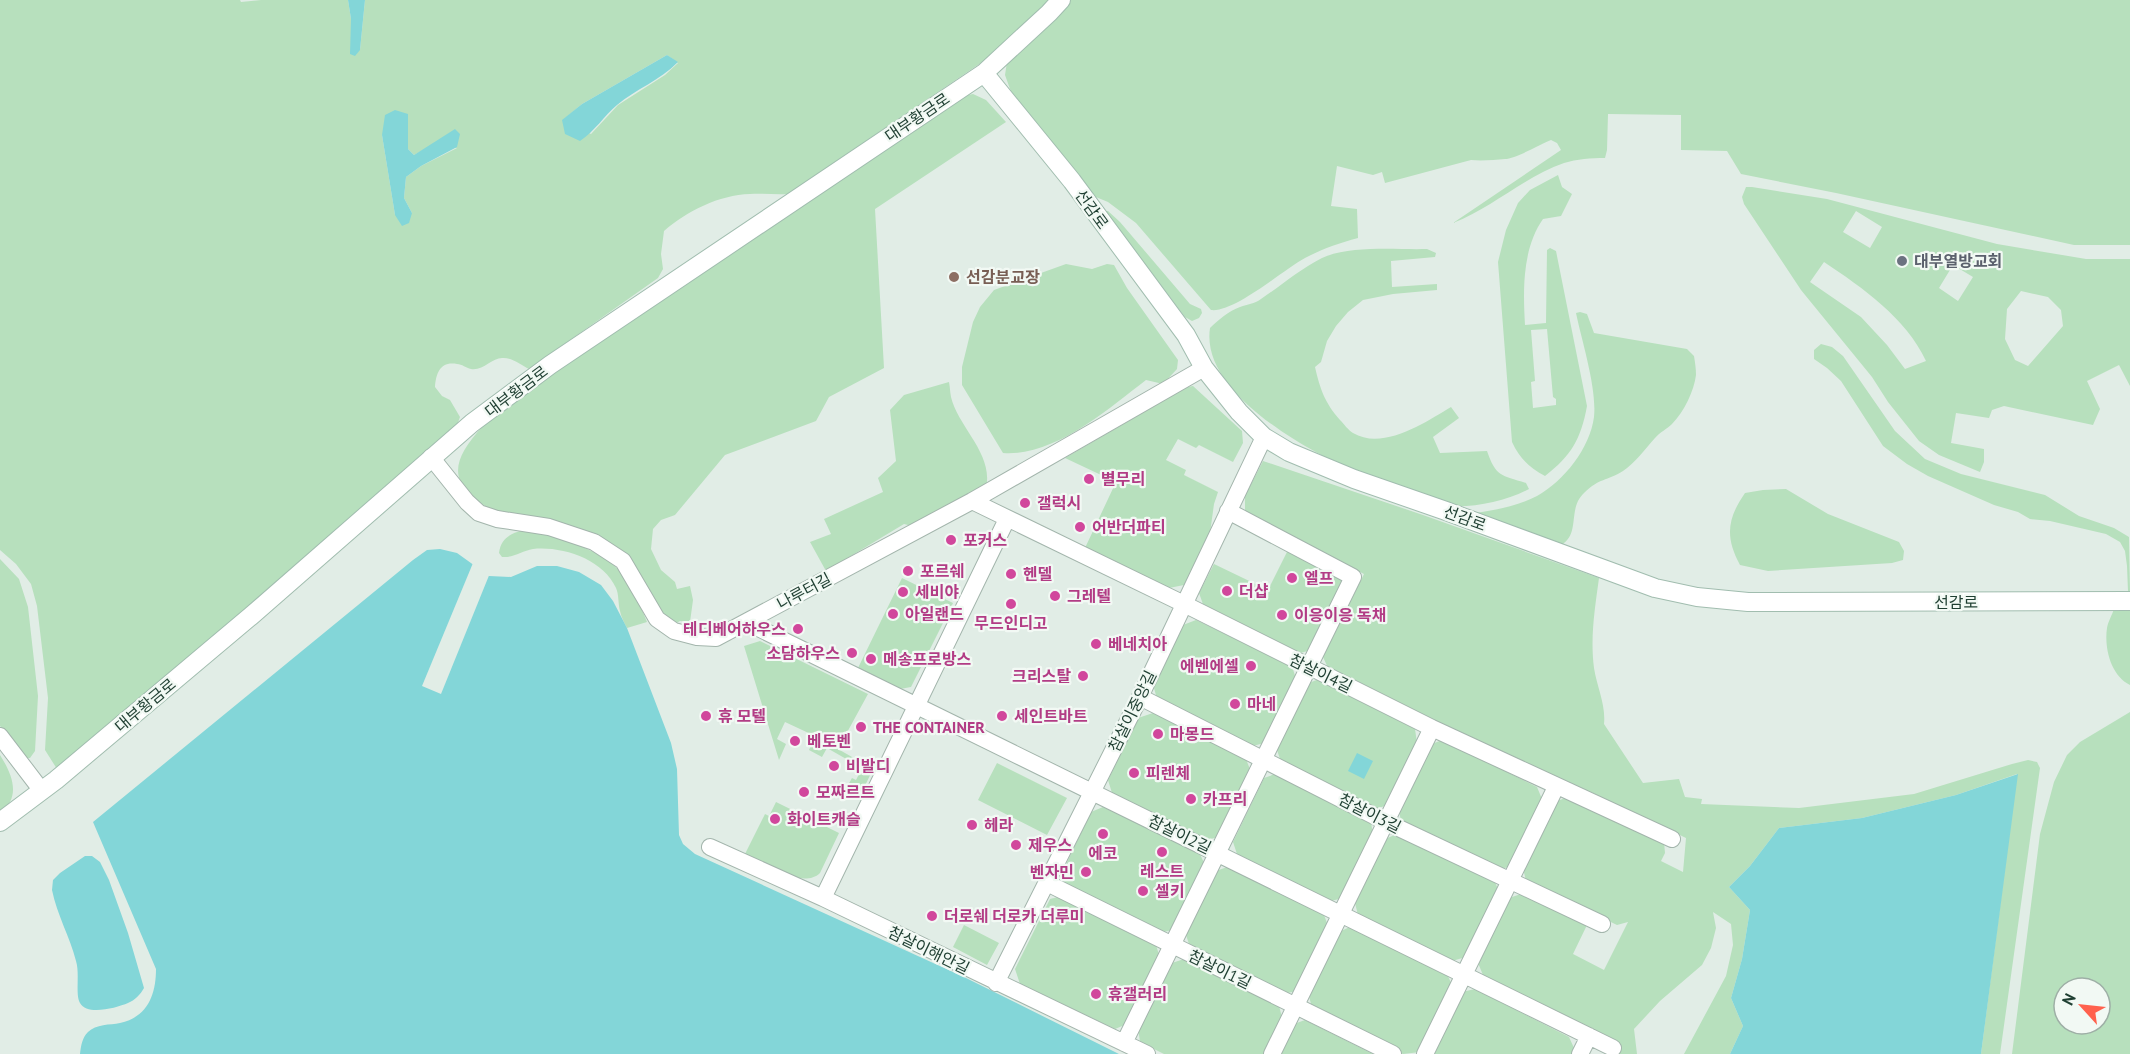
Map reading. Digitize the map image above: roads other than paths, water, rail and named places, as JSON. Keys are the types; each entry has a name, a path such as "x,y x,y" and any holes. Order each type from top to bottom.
{"street":[{"name":"대부황금로","path":"0,822 42,790 251,616 472,423 550,365 984,73 1061,0"},
{"name":"선감로","path":"984,73 1072,181 1186,335 1204,368 1239,412 1264,437 1289,452 1354,479 1655,588 1697,597 1759,602 2130,601"},
{"name":"나루터길","path":"431,457 467,502 479,513 497,519 549,527 594,542 623,561 657,619 674,631 697,637 716,638 972,501 1204,368"},
{"name":"참살이중앙길","path":"996,983 1140,697 1264,437"},
{"name":"참살이4길","path":"972,501 1432,728 1672,839"},
{"path":"1124,1043 1353,577 1228,511"},
{"path":"823,898 1007,519"},
{"name":"참살이2길","path":"746,622 1613,1048"},
{"name":"참살이3길","path":"1140,697 1386,822 1602,924"},
{"path":"1272,1054 1432,728"},
{"path":"0,736 42,790"},
{"path":"1425,1054 1556,787"},
{"name":"참살이해안길","path":"710,847 823,898 1147,1054"},
{"name":"참살이1길","path":"1047,883 1393,1054"},
{"path":"1580,1054 1589,1036"}],"water":[{"path":"348,0 365,0 360,50 355,56 350,54 351,19"},
{"path":"667,55 678,62 617,105 580,141 565,134 562,120 582,104"},
{"path":"395,110 408,114 408,149 414,155 455,129 460,134 457,147 421,166 406,177 404,198 412,213 409,223 402,226 395,215 382,135 385,115"},
{"path":"440,549 457,553 489,576 511,577 537,566 557,566 579,572 601,585 613,601 627,628 671,743 677,769 679,835 683,844 695,854 966,978 1119,1054 80,1054 83,1039 91,1029 130,1020 144,1010 152,995 156,978 156,969 93,822 413,560 427,550"},
{"path":"1357,753 1373,761 1364,779 1348,771"},
{"path":"2018,774 1981,1054 1730,1054 1743,1026 1731,998 1742,959 1750,910 1729,887 1750,866 1779,828 1862,818 1956,795"},
{"path":"85,856 92,856 100,862 109,880 144,988 131,1002 102,1010 89,1009 80,1003 76,961 52,890 53,880"}],"place":[{"name":"대부열방교회","path":"1902,261"},
{"name":"선감분교장","path":"954,277"},
{"name":"별무리","path":"1089,479"},
{"name":"갤럭시","path":"1025,503"},
{"name":"어반더파티","path":"1080,527"},
{"name":"포커스","path":"951,540"},
{"name":"포르쉐","path":"908,571"},
{"name":"헨델","path":"1011,574"},
{"name":"엘프","path":"1292,578"},
{"name":"더샵","path":"1227,591"},
{"name":"세비야","path":"903,592"},
{"name":"그레텔","path":"1055,596"},
{"name":"무드인디고","path":"1011,604"},
{"name":"아일랜드","path":"893,614"},
{"name":"이응이응 독채","path":"1282,615"},
{"name":"테디베어하우스","path":"798,629"},
{"name":"베네치아","path":"1096,644"},
{"name":"소담하우스","path":"852,653"},
{"name":"메송프로방스","path":"871,659"},
{"name":"에벤에셀","path":"1251,666"},
{"name":"크리스탈","path":"1083,676"},
{"name":"마네","path":"1235,704"},
{"name":"휴 모텔","path":"706,716"},
{"name":"세인트바트","path":"1002,716"},
{"name":"THE CONTAINER","path":"861,727"},
{"name":"마몽드","path":"1158,734"},
{"name":"베토벤","path":"795,741"},
{"name":"비발디","path":"834,766"},
{"name":"피렌체","path":"1134,773"},
{"name":"모짜르트","path":"804,792"},
{"name":"카프리","path":"1191,799"},
{"name":"화이트캐슬","path":"775,819"},
{"name":"헤라","path":"972,825"},
{"name":"에코","path":"1103,834"},
{"name":"제우스","path":"1016,845"},
{"name":"레스트","path":"1162,852"},
{"name":"벤자민","path":"1086,872"},
{"name":"셀키","path":"1143,891"},
{"name":"더로쉐 더로카 더루미","path":"932,916"},
{"name":"휴갤러리","path":"1096,994"}]}
